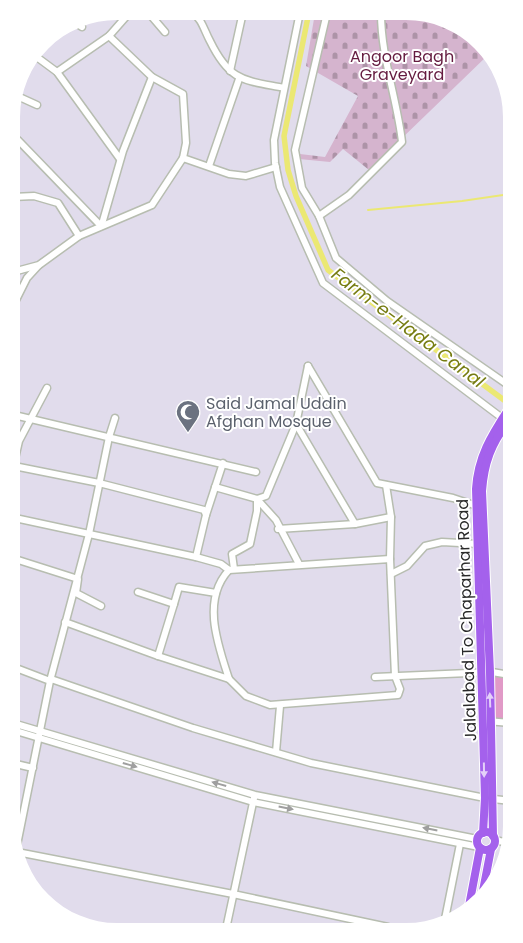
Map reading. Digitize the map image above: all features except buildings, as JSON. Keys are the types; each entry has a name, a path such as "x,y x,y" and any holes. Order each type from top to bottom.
{"main road":[{"name":"Jalalabad To Chaparhar Road","path":"486,672 476,481 480,459 492,432 503,422"},
{"name":"Jalalabad To Chaparhar Road","path":"494,838 489,799 482,491 484,470 490,450 503,426"},
{"name":"Jalalabad To Chaparhar Road","path":"480,848 480,836 489,799"},
{"path":"480,836 494,838 487,880"},
{"path":"470,899 480,848 485,850 491,849"}],"street":[{"path":"57,72 109,36 123,20"},
{"path":"154,20 165,32"},
{"path":"201,20 211,43 230,71 239,79 284,88"},
{"path":"230,71 241,20"},
{"path":"298,20 274,140 276,167 280,187 323,283 503,415"},
{"path":"325,20 295,150 302,188 319,216 336,258 387,301 503,382"},
{"path":"319,216 349,195 402,142 398,109 387,66 382,20"},
{"path":"20,292 27,278 39,265 79,236 101,225 152,205 183,158 186,143 183,94 152,77 109,36"},
{"path":"39,59 57,72 120,159"},
{"path":"101,225 120,159 152,77"},
{"path":"209,166 239,79"},
{"path":"22,98 37,105"},
{"path":"20,142 101,225"},
{"path":"183,158 229,174 246,176 276,167"},
{"path":"20,197 34,196 58,203 79,236"},
{"path":"20,270 39,265"},
{"path":"257,499 266,496 296,424 308,366 377,483 453,498 477,506"},
{"path":"20,439 47,388"},
{"path":"20,417 256,472"},
{"path":"20,831 51,680 89,534 109,437 115,418"},
{"path":"296,424 355,524"},
{"path":"196,558 206,515 223,463"},
{"path":"20,465 204,510 206,515"},
{"path":"65,622 158,656 229,679 252,700 280,706 398,695 400,689 396,676 390,559 391,517 386,485"},
{"path":"215,487 257,499 276,520 278,529 299,564"},
{"path":"229,679 214,632 216,593 220,580 231,570 232,554 250,544 257,511 257,499"},
{"path":"278,529 355,524 391,517"},
{"path":"20,519 221,564 231,570 390,559"},
{"path":"391,574 407,566 425,546 442,542 478,544"},
{"path":"20,561 78,579"},
{"path":"78,579 76,593 101,606"},
{"path":"158,656 179,587 216,593"},
{"path":"138,592 174,604"},
{"path":"20,669 193,728 311,763 503,800"},
{"path":"375,677 486,672 503,674"},
{"path":"276,752 280,706"},
{"path":"487,721 503,722"},
{"path":"20,726 40,735"},
{"path":"20,732 40,735 254,798 480,848"},
{"path":"20,765 33,768"},
{"path":"254,798 480,836"},
{"path":"227,923 254,798"},
{"path":"494,838 502,841"},
{"path":"446,914 460,844"},
{"path":"24,853 369,923"}],"green space":[{"name":"Angoor Bagh Graveyard","path":"314,20 413,20 425,22 437,25 460,36 484,59 369,170 343,149 330,162 299,159 300,154 325,157 358,96 306,66"}],"shaded area":[{"path":"493,675 503,677 503,720 493,718"}],"waterway":[{"name":"Farm-e-Hada Canal","path":"307,20 284,136 288,170 296,196 328,270 503,399"},
{"path":"368,210 503,195"}],"place":[{"name":"Said Jamal Uddin Afghan Mosque","path":"188,433"}]}
